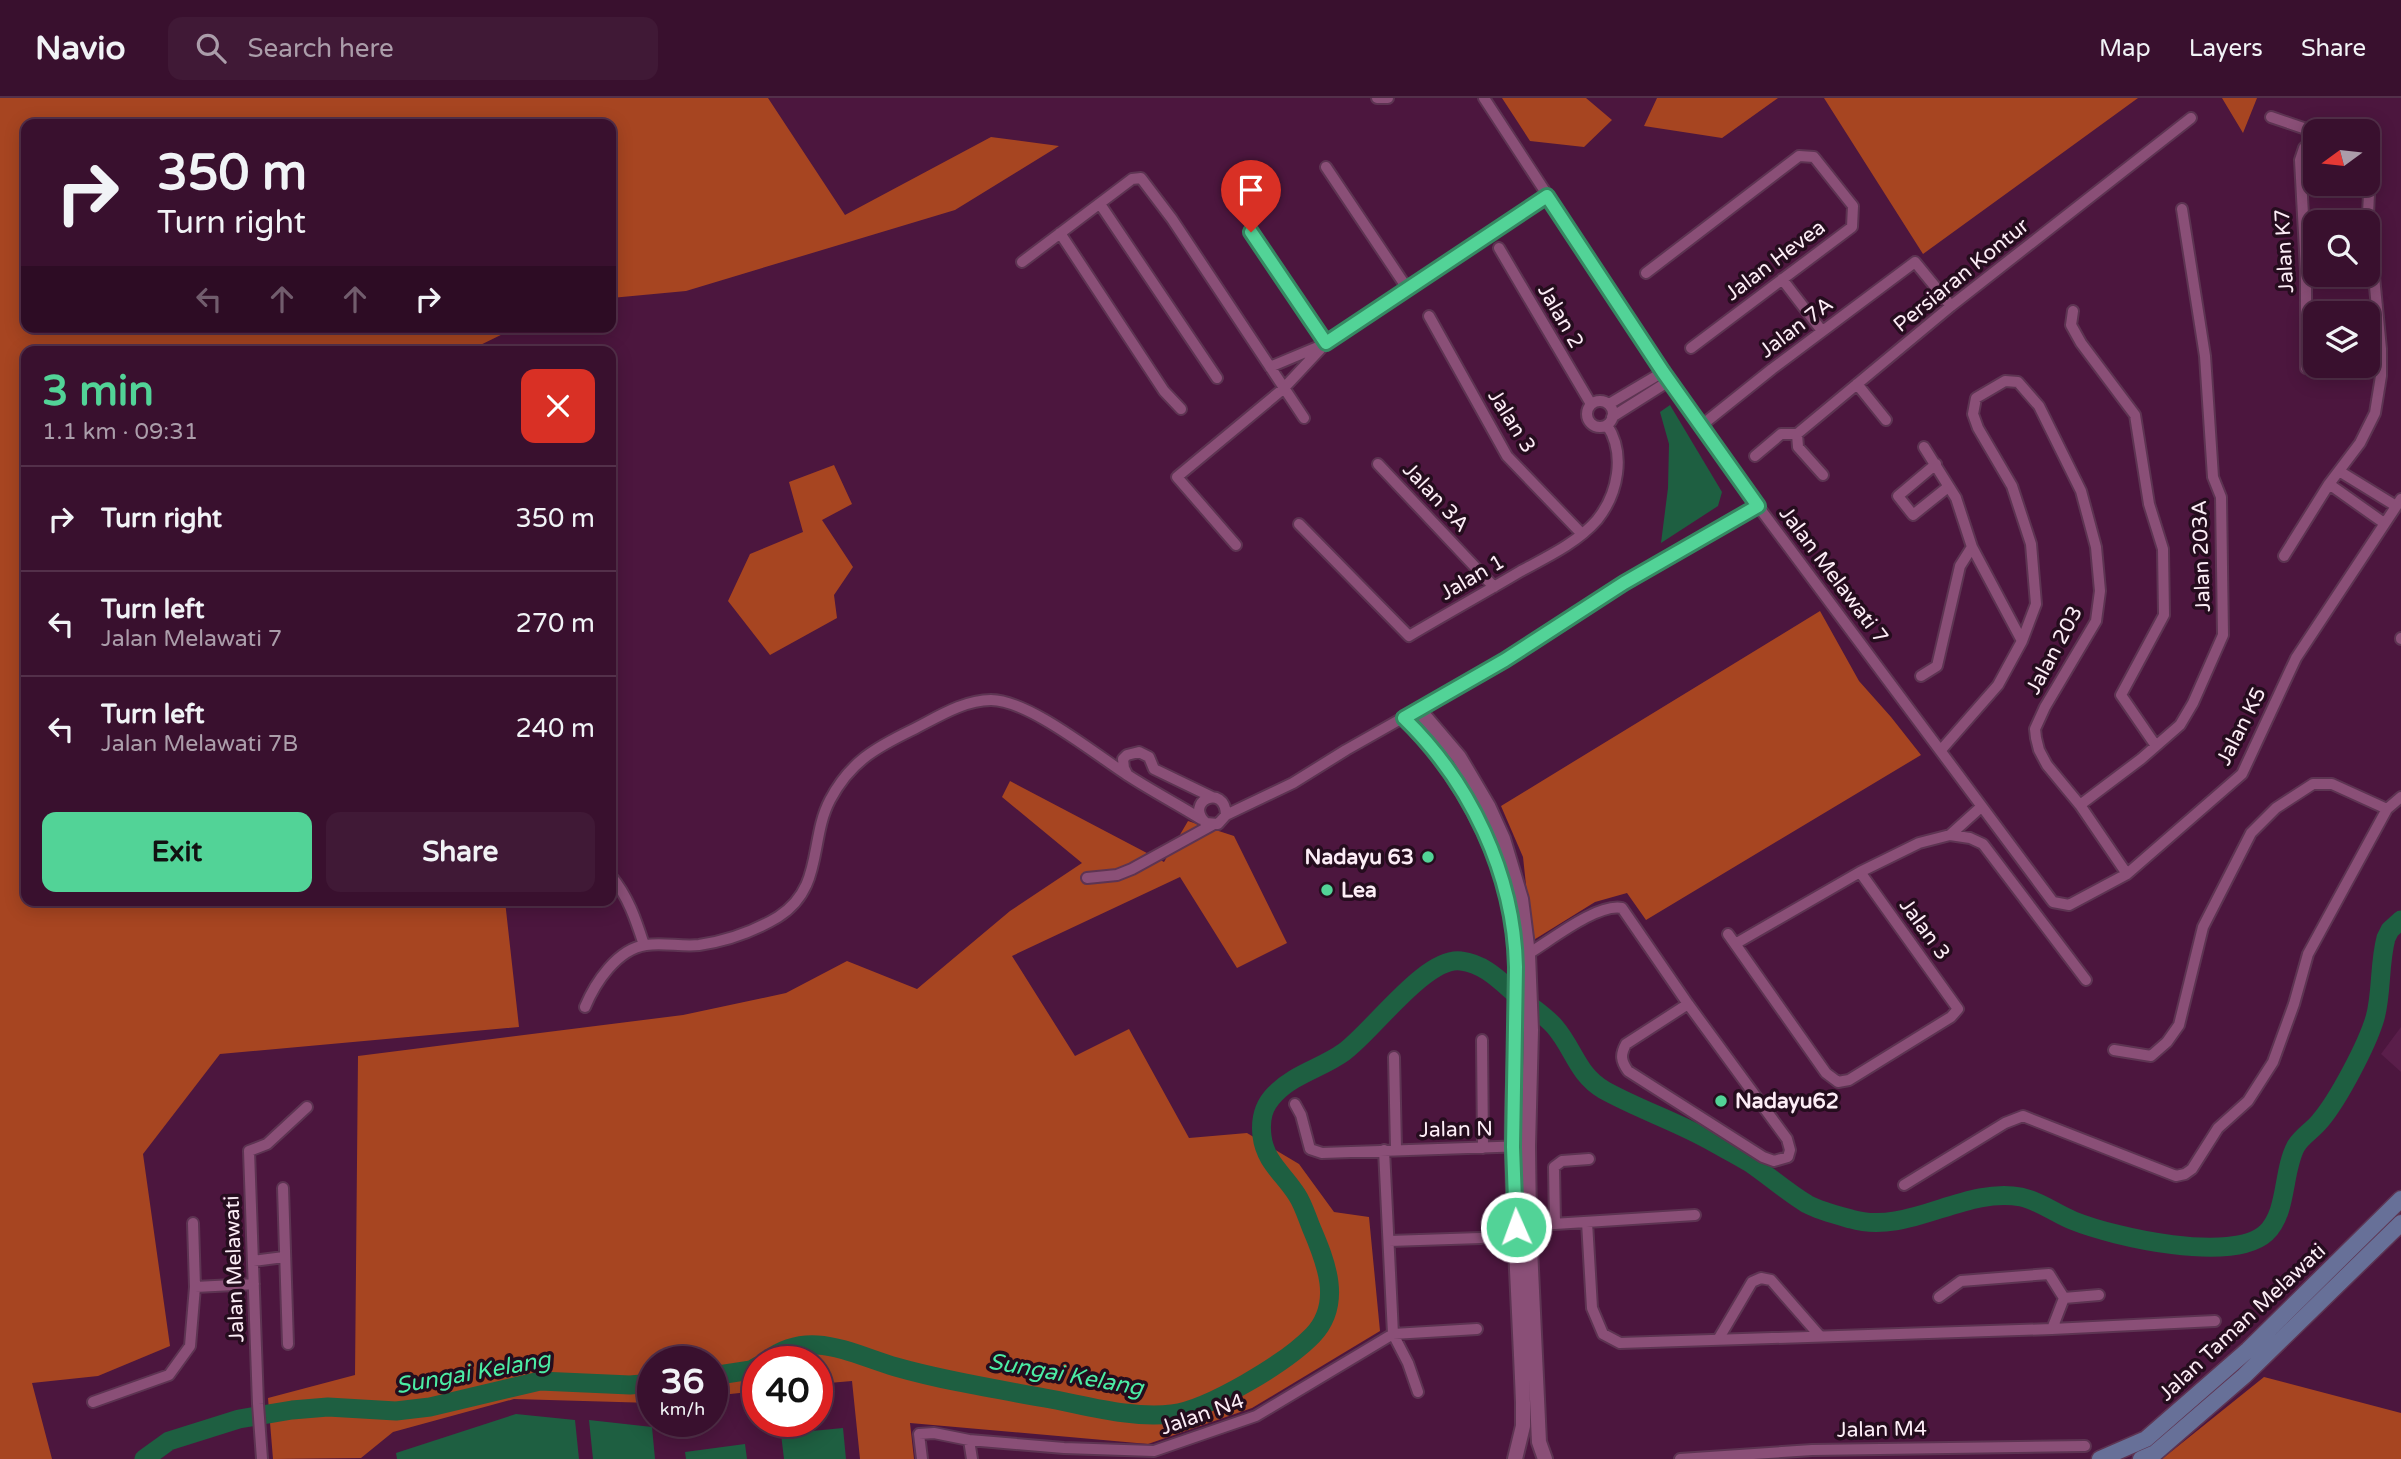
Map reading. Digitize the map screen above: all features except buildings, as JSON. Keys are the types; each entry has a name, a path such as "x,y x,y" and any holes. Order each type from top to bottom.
{"main road":[{"name":"Jalan Taman Melawati","path":"2100,1459 2146,1439 2248,1350 2401,1199"},
{"name":"Jalan Taman Melawati","path":"2141,1459 2155,1453 2244,1376 2401,1223"}],"street":[{"path":"1377,98 1388,98"},
{"name":"Jalan Melawati 7","path":"1484,98 1666,376 1758,506 2053,902"},
{"path":"2271,117 2303,128"},
{"name":"Persiaran Kontur","path":"1755,457 1781,434 1797,434 1951,306 2191,118"},
{"name":"Jalan K7","path":"2303,151 2300,160 2306,301"},
{"name":"Jalan Hevea","path":"1647,273 1799,156 1814,158 1853,206 1852,228 1691,348"},
{"path":"1326,167 1407,288"},
{"path":"1022,262 1132,179 1138,177 1144,180 1304,418"},
{"path":"1270,368 1326,343 1547,196"},
{"path":"2284,555 2329,484 2360,443 2375,413 2381,376 2381,349 2368,214 2369,196"},
{"path":"1100,204 1217,378"},
{"name":"Jalan 203A","path":"2080,805 2180,725 2223,635 2221,497 2213,477 2205,356 2182,209"},
{"path":"1251,232 1326,343"},
{"path":"1060,233 1164,391 1181,409"},
{"name":"Jalan 2","path":"1499,248 1591,404"},
{"name":"Jalan 7A","path":"1702,425 1915,262 1951,306"},
{"path":"1782,279 1822,331"},
{"path":"2073,311 2071,325 2081,343 2135,415 2149,504 2163,550 2164,615 2121,695 2156,746"},
{"name":"Jalan 3","path":"1429,316 1507,456 1581,533"},
{"path":"1236,545 1177,477 1283,389 1326,343"},
{"path":"1609,404 1666,376"},
{"path":"1609,421 1612,408 1609,404 1602,400 1591,404 1587,410 1589,422 1599,427 1609,421 1666,376"},
{"name":"Jalan 203","path":"2022,642 2036,604 2031,544 2012,486 1978,428 1973,414 1976,397 2006,381 2018,382 2039,406 2081,491 2096,547 2100,591 2096,621 2045,707 2035,729 2039,750 2047,765 2080,805 2127,874"},
{"path":"1857,384 1886,420"},
{"name":"Jalan 1","path":"1299,524 1409,636 1553,553 1595,522 1607,507 1616,481 1618,454 1609,421"},
{"path":"1797,434 1798,447 1822,475"},
{"path":"1924,447 1956,498 1972,547 2022,642 1998,685 1941,750"},
{"name":"Jalan 3A","path":"1378,464 1494,587"},
{"path":"1936,464 1898,496 1913,515 1948,487"},
{"path":"2339,471 2398,503"},
{"path":"2329,484 2384,523"},
{"name":"Jalan K5","path":"2053,902 2070,905 2127,874 2242,774 2296,658 2398,503"},
{"path":"585,1007 602,976 628,953 645,945 698,945 740,937 785,913 801,896 816,859 823,816 831,799 858,762 874,749 954,709 978,701 994,700 1017,706 1064,732 1129,776 1206,822 1218,824 1226,815 1293,783 1505,660 1636,576 1758,506"},
{"path":"1921,676 1937,666 1960,566 1972,547"},
{"path":"1419,710 1459,757 1488,806 1503,839 1521,899 1528,954 1516,1028 1522,1226 1523,1426 1515,1459"},
{"path":"1404,718 1428,741 1475,815 1499,868 1509,901 1522,991 1531,1030 1520,1146"},
{"path":"1099,755 1121,751 1140,753 1154,769 1220,799 1226,806 1226,815"},
{"path":"1129,776 1124,768 1124,759 1140,753"},
{"path":"1143,783 1152,777 1154,769"},
{"path":"2114,1050 2151,1056 2173,1034 2179,1025 2203,927 2251,834 2276,808 2313,785 2332,783 2387,809"},
{"path":"1206,822 1199,814 1201,802 1212,797"},
{"path":"1904,1185 2005,1122 2023,1116 2176,1176 2185,1174 2192,1168 2218,1128 2248,1101 2273,1062 2308,954 2387,809 2401,797"},
{"path":"1950,835 1980,807"},
{"path":"1087,877 1117,875 1132,869 1206,822"},
{"path":"1728,934 1735,944 1860,872 1919,843 1950,835 1970,838 1983,844 2086,980"},
{"name":"Jalan 3","path":"1735,944 1826,1073 1838,1082 1849,1080 1951,1017 1958,1009 1860,872"},
{"path":"616,882 634,915 645,945"},
{"path":"1528,954 1583,920 1609,908 1622,908 1787,1139 1790,1150 1788,1157 1774,1161 1763,1157 1628,1071 1622,1062 1622,1052 1626,1044 1688,1004"},
{"path":"1482,1040 1483,1148"},
{"path":"1394,1057 1389,1241 1393,1334 1408,1363 1418,1392"},
{"name":"Jalan N","path":"1295,1104 1310,1149 1322,1153 1520,1146"},
{"name":"Jalan Melawati","path":"262,1459 249,1151 267,1144 307,1107"},
{"path":"1555,1224 1554,1167 1562,1161 1590,1159"},
{"path":"283,1188 288,1344"},
{"path":"1522,1226 1695,1215"},
{"path":"1587,1222 1592,1308 1603,1334 1620,1343 2215,1321"},
{"path":"93,1402 169,1375 190,1346 195,1287 193,1223"},
{"path":"1522,1226 1539,1442 1545,1459"},
{"path":"1389,1241 1481,1238"},
{"path":"253,1261 284,1257"},
{"path":"1939,1297 1961,1282 2049,1274 2064,1298"},
{"path":"1719,1338 1752,1282 1761,1278 1771,1280 1819,1335"},
{"path":"195,1287 254,1284"},
{"path":"2064,1298 2099,1295"},
{"path":"2052,1329 2064,1298"},
{"path":"1393,1334 1477,1329"},
{"name":"Jalan N4","path":"922,1459 919,1434 934,1433 1064,1453 1155,1455 1256,1416 1393,1334"},
{"path":"969,1440 971,1459"},
{"name":"Jalan M4","path":"1680,1459 2085,1446"}],"shaded area":[{"path":"0,98 768,98 845,215 991,137 1059,146 955,210 686,291 616,298 616,119 21,119 21,333 505,333 478,346 21,346 21,906 506,906 519,1027 220,1054 143,1154 170,1346 98,1376 32,1383 52,1459 0,1459"},
{"path":"1502,98 1586,98 1612,120 1584,147 1530,141"},
{"path":"1657,98 1778,98 1722,138 1644,126"},
{"path":"1824,98 2138,98 1923,254"},
{"path":"2222,98 2257,98 2243,133"},
{"path":"1670,405 1722,492 1718,506 1661,543 1668,488 1669,444 1660,412"},
{"path":"834,465 852,504 822,520 853,567 834,595 837,618 770,655 728,601 750,554 803,532 789,482"},
{"path":"1820,611 1859,681 1921,755 1646,920 1627,893 1595,902 1532,941 1523,857 1501,806"},
{"path":"1010,781 1164,862 1188,821 1234,836 1287,943 1237,968 1180,877 1012,956 1075,1056 1129,1029 1189,1138 1247,1133 1299,1164 1334,1212 1369,1217 1380,1331 1252,1408 1148,1444 910,1423 914,1459 860,1459 852,1381 833,1383 833,1346 742,1346 742,1393 728,1394 728,1346 637,1346 637,1403 514,1399 393,1432 361,1458 273,1459 268,1398 355,1375 358,1056 683,1015 786,993 847,961 917,989 1010,911 1082,863 1002,797"},
{"path":"2401,1027 2401,1072 2381,1054"},
{"path":"2264,1377 2401,1413 2401,1459 2162,1459"},
{"path":"516,1414 575,1420 579,1459 397,1459 396,1453"},
{"path":"589,1420 637,1425 637,1437 653,1437 655,1459 593,1459"},
{"path":"843,1428 846,1459 784,1459 781,1437 833,1437 833,1429"},
{"path":"745,1444 747,1459 686,1459 685,1452"}],"waterway":[{"name":"Sungai Kelang","path":"833,1347 952,1381 1140,1415 1172,1414 1188,1410 1226,1394 1266,1371 1313,1335 1322,1323 1330,1296 1322,1254 1303,1206 1271,1161 1264,1145 1262,1124 1265,1108 1275,1094 1291,1081 1344,1052 1356,1042 1416,982 1432,970 1447,963 1461,961 1486,970 1547,1019 1595,1084 1735,1154 1800,1199 1823,1211 1872,1222 1894,1221 1978,1198 2000,1195 2035,1201 2074,1221 2143,1240 2201,1247 2250,1242 2266,1233 2273,1224 2296,1146 2327,1112 2359,1057 2375,1018 2386,938 2401,920"},
{"name":"Sungai Kelang","path":"797,1346 830,1346"},
{"name":"Sungai Kelang","path":"728,1374 742,1371"},
{"name":"Sungai Kelang","path":"144,1459 169,1441 239,1419 292,1410 328,1407 396,1411 430,1407 540,1381 637,1384"}],"place":[{"name":"Nadayu 63","path":"1428,857"},
{"name":"Lea","path":"1327,890"},
{"name":"Nadayu62","path":"1721,1101"}],"route":[{"path":"1251,232 1326,343 1547,196 1663,372 1758,506 1731,519 1624,583 1505,660 1404,718 1428,741 1475,815 1499,868 1509,901 1516,967 1513,1147 1516,1227"}]}
